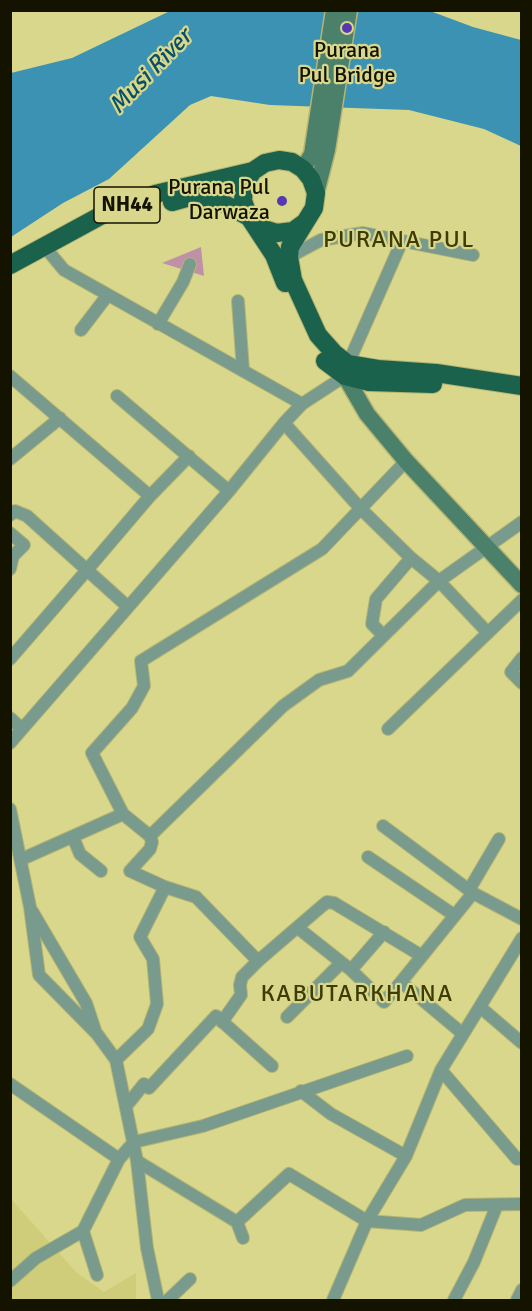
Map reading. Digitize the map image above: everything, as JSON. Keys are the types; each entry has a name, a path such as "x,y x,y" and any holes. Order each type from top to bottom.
{"highway":[{"name":"NH44","path":"10,278 47,250 102,215 155,194 253,171 265,163 279,160 292,162 303,169"},
{"path":"303,169 311,179 316,193 314,208 297,233 289,256 293,280 318,335 346,370 522,386"},
{"path":"253,171 244,185 243,201 249,217 274,255 292,302 324,360 369,382 434,384 522,395"},
{"name":"NH44","path":"10,265 143,210 190,197 215,200 249,217 261,228 277,233 293,231 307,221"}],"main road":[{"path":"316,193 334,10"},
{"path":"303,169 312,154 320,148 349,10"},
{"path":"346,370 363,407 406,461 522,585"}],"street":[{"path":"289,256 321,240 363,233 473,255"},
{"path":"10,742 229,491 284,423 302,405 346,370 402,241"},
{"path":"47,250 64,270 302,405"},
{"path":"158,324 183,282 190,264"},
{"path":"81,330 107,296"},
{"path":"238,301 243,370"},
{"path":"10,376 150,496"},
{"path":"117,396 229,491"},
{"path":"10,459 60,418"},
{"path":"284,423 360,508 411,558 440,580 488,633"},
{"path":"10,659 150,496 189,456"},
{"path":"150,836 123,814 93,760 92,753 132,708 140,694 144,686 141,661 234,601 322,549 406,461"},
{"path":"10,515 15,511 27,516 127,606"},
{"path":"258,961 196,897 165,887 130,871 150,849 150,836 283,706 320,681 348,671 440,580 522,522"},
{"path":"10,532 24,545 13,556 10,569"},
{"path":"383,635 372,624 376,599 411,558"},
{"path":"388,729 522,600"},
{"path":"522,658 511,672 522,683"},
{"path":"10,718 22,729"},
{"path":"10,809 22,860 39,975 97,1034 116,1059 134,1142 147,1248 158,1300"},
{"path":"22,860 123,814"},
{"path":"383,826 471,892 522,919"},
{"path":"73,837 80,854 101,870"},
{"path":"298,928 384,1002 471,892 499,839"},
{"path":"368,857 454,915"},
{"path":"116,1059 148,1029 157,1004 153,959 140,936 165,887"},
{"path":"222,1022 241,995 240,986 243,977 258,961 327,902 334,903 422,956"},
{"path":"30,907 81,994 97,1034"},
{"path":"288,1017 384,932"},
{"path":"333,1300 367,1221 406,1156 441,1070 480,1007 517,956 522,939"},
{"path":"401,982 463,1034"},
{"path":"480,1007 522,1043"},
{"path":"127,1105 144,1084 149,1089 216,1016 273,1066"},
{"path":"10,1281 36,1258 83,1231 118,1159 134,1142 203,1126 407,1056"},
{"path":"441,1070 517,1159 522,1158"},
{"path":"10,1084 118,1159"},
{"path":"301,1091 331,1114 406,1156"},
{"path":"137,1161 237,1222 243,1238"},
{"path":"237,1222 289,1174 367,1221 421,1225 465,1205 522,1204"},
{"path":"454,1300 474,1262 497,1205"},
{"path":"83,1231 97,1275"},
{"path":"168,1300 190,1278"},
{"path":"517,1300 522,1290"}],"shaded area":[{"path":"201,247 204,276 162,263"},
{"path":"10,1198 77,1273 104,1292 136,1273 136,1300 11,1300"}],"water":[{"name":"Musi River","path":"170,11 430,11 473,27 521,40 521,146 484,129 409,110 270,105 211,96 190,105 109,179 63,203 11,237 11,73 72,58"}],"place":[{"name":"Purana Pul Bridge","path":"347,28"},
{"name":"Purana Pul Darwaza","path":"282,201"}],"district":[{"name":"PURANA PUL","path":"399,241"},
{"name":"KABUTARKHANA","path":"357,995"}]}
